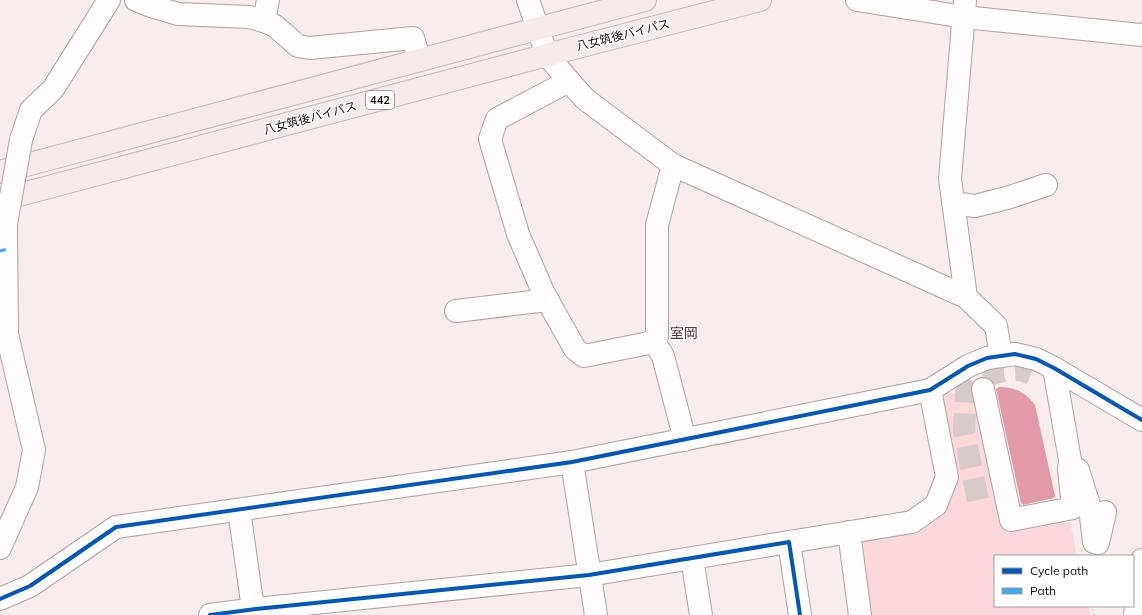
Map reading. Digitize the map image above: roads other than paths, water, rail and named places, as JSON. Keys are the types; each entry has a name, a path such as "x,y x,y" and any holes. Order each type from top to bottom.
{"highway":[{"name":"442","path":"0,172 645,0"},
{"name":"八女筑後バイパス","path":"0,200 760,0"}],"street":[{"path":"0,548 27,488 34,450 7,334 6,224 22,140 31,110 53,89 109,0"},
{"path":"136,0 178,14 249,18 266,10 275,26 298,46 310,48 413,38 416,48"},
{"path":"528,0 547,55 585,99 673,165 966,297 996,326 1001,356"},
{"path":"857,0 965,8 1142,34"},
{"path":"965,8 950,179 966,297"},
{"path":"569,81 497,119 490,139 518,234 548,300 575,348 584,356 651,342 657,337 657,226 673,165"},
{"path":"953,203 975,206 1007,198 1046,184"},
{"path":"456,311 548,300"},
{"path":"651,342 663,356 685,440"},
{"path":"0,599 30,586 116,527 572,462 930,390 968,366 987,358 1016,354 1036,359 1142,420"},
{"path":"983,389 1011,520 1073,508 1069,469 1070,460 1054,368"},
{"path":"1031,374 1041,377 1059,400"},
{"path":"210,615 253,609 282,611 589,575 912,522 936,506 947,477 930,390"},
{"path":"1070,460 1079,471 1090,508 1094,542 1098,543 1105,512"},
{"path":"572,462 596,615"},
{"path":"239,510 253,609"},
{"path":"849,532 860,615"},
{"path":"789,542 800,615"},
{"path":"692,558 701,615"},
{"path":"1135,615 1142,560"}],"tunnel":[{"path":"978,500 964,432 966,393 982,377 1003,371 1021,370 1031,374"}],"district":[{"name":"室岡","path":"684,333"}]}
